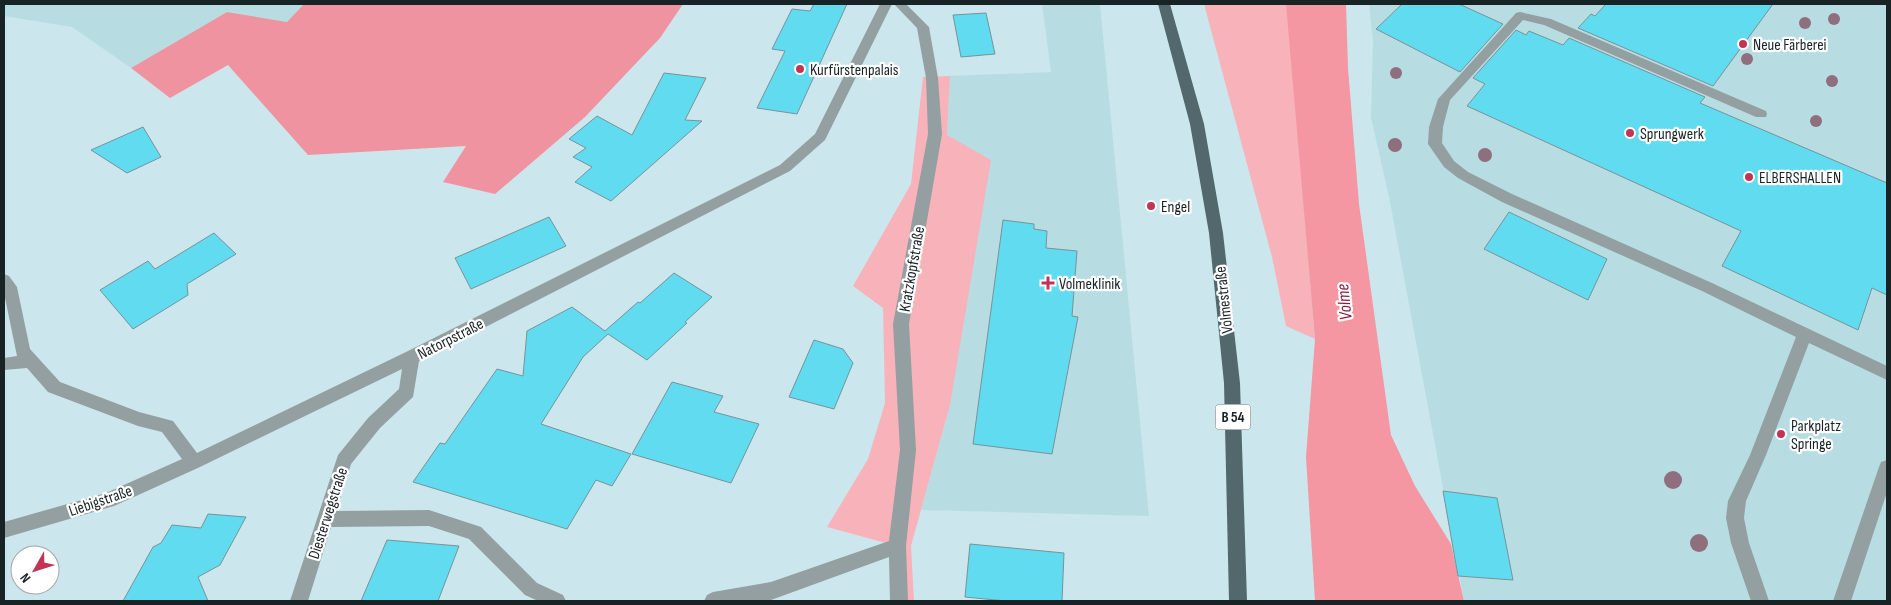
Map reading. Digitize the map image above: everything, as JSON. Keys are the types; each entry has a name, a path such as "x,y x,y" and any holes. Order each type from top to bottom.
{"main road":[{"name":"Volmestraße","path":"1164,4 1197,124 1216,233 1232,383 1238,601"}],"street":[{"name":"Natorpstraße","path":"194,462 412,358 785,168 820,138 886,4"},
{"name":"Kratzkopfstraße","path":"899,601 898,546 908,450 901,324 935,134 932,78 923,27 900,4"},
{"path":"1761,114 1547,22 1520,16 1444,99 1436,127 1435,144 1449,164 1463,175 1507,198 1707,287 1887,373"},
{"path":"4,280 10,287 23,352 54,388 138,419 167,426 194,462"},
{"path":"1760,601 1740,543 1734,518 1736,501 1758,455 1805,333"},
{"name":"Diesterwegstraße","path":"299,601 344,460 374,423 407,392 412,358"},
{"path":"4,364 31,361"},
{"name":"Liebigstraße","path":"4,530 108,500 194,462"},
{"path":"1842,601 1887,467"},
{"path":"325,519 429,518 475,533 531,589 557,601"},
{"path":"713,601 771,591 898,546"}],"shaded area":[{"path":"4,4 304,4 287,22 227,12 131,68 72,27 4,16"},
{"path":"304,4 683,4 660,38 585,117 495,194 443,182 466,146 308,155 228,65 170,98 131,68 227,12 287,22"},
{"name":"Volmeklinik","path":"1042,4 1100,4 1149,516 921,510 950,405 947,135 950,76 1051,72"},
{"path":"1204,4 1287,4 1315,339 1286,326 1272,257"},
{"path":"1369,4 1887,4 1887,601 1464,601 1390,202 1371,117 1373,41"},
{"path":"950,76 947,135 991,160 950,405 911,546 914,601 890,601 897,546 827,527 868,459 885,403 883,308 853,286 911,184 923,77"}],"water":[{"name":"Volme","path":"1286,4 1346,4 1348,68 1359,204 1391,435 1415,486 1451,544 1464,601 1315,601 1306,457 1315,339"}],"building":[{"name":"Kurfürstenpalais","path":"814,4 847,4 797,114 757,108 785,51 772,49 792,9 810,11"},
{"path":"1402,4 1459,4 1503,24 1460,72 1376,29"},
{"path":"1606,4 1773,4 1713,86 1578,28 1591,14 1595,16"},
{"path":"986,13 995,54 961,57 953,15"},
{"name":"ELBERSHALLEN","path":"1516,30 1526,35 1529,31 1563,45 1569,38 1705,97 1700,103 1887,183 1887,295 1872,288 1858,330 1722,266 1741,231 1467,106 1485,84 1473,78"},
{"path":"664,73 706,78 685,120 702,121 611,201 575,182 592,167 573,157 586,148 569,139 597,116 632,135"},
{"path":"143,127 161,157 127,173 91,150"},
{"path":"1509,212 1607,259 1588,300 1484,249"},
{"path":"549,217 566,246 471,289 455,258"},
{"path":"1003,220 1034,224 1034,229 1047,231 1046,248 1077,251 1072,316 1078,317 1052,454 973,444"},
{"path":"214,233 236,254 187,284 188,295 133,329 100,290 148,261 155,269"},
{"path":"674,273 712,297 647,360 608,334 583,357 541,424 631,454 612,486 596,480 567,529 413,482 440,443 445,444 497,369 523,376 527,331 572,307 605,331"},
{"path":"814,340 843,349 853,363 834,409 789,397"},
{"path":"672,382 723,396 714,412 759,424 731,483 632,454"},
{"path":"1443,491 1497,498 1513,580 1458,576"},
{"path":"208,514 246,517 220,565 198,577 208,601 123,601 153,547 161,543 172,525 201,528"},
{"path":"387,540 459,546 438,601 361,601"},
{"path":"970,544 1064,553 1062,601 1006,601 965,597"}],"place":[{"name":"Neue Färberei","path":"1743,44"},
{"name":"Kurfürstenpalais","path":"800,69"},
{"name":"Sprungwerk","path":"1630,133"},
{"name":"ELBERSHALLEN","path":"1749,177"},
{"name":"Engel","path":"1151,206"},
{"name":"Volmeklinik","path":"1048,283"},
{"name":"Parkplatz Springe","path":"1781,434"}]}
